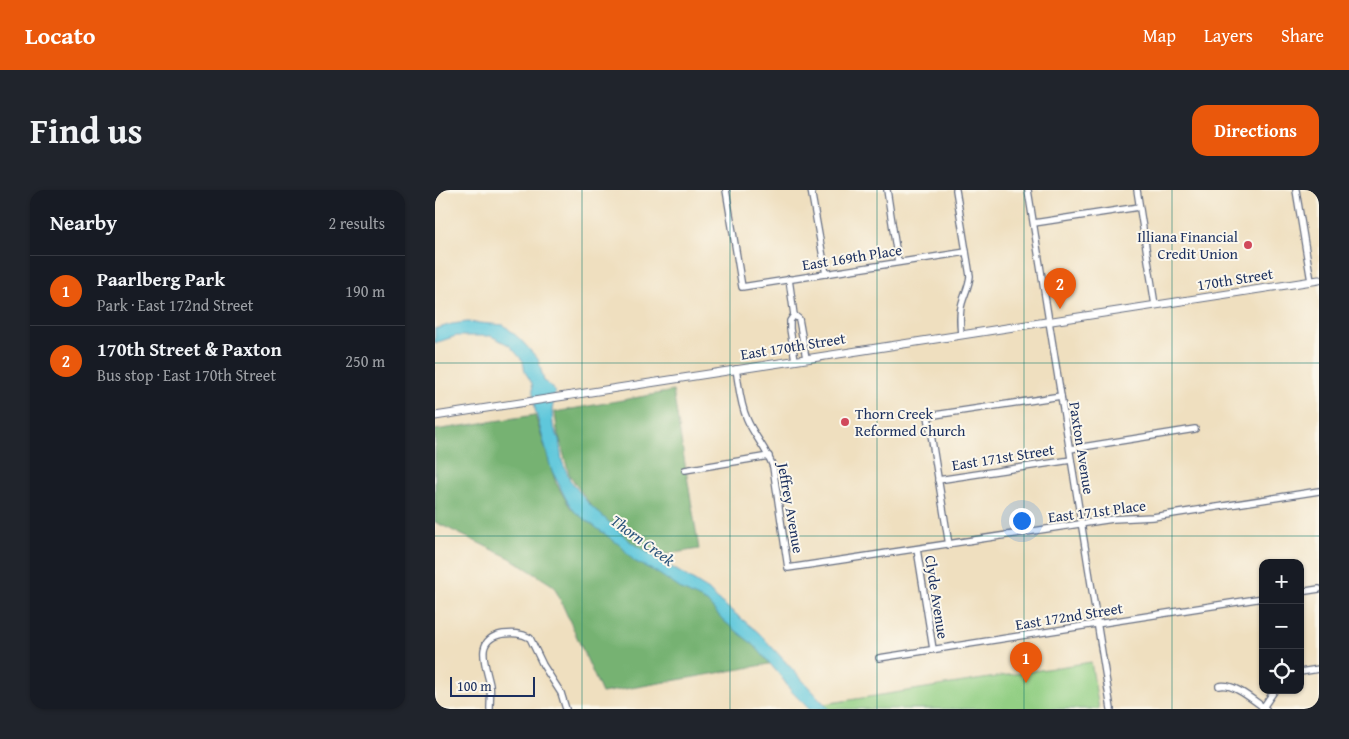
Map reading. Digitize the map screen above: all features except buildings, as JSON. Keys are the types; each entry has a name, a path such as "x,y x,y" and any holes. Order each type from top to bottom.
{"street":[{"name":"East 169th Place","path":"726,190 742,287 966,252"},
{"path":"811,190 826,274"},
{"path":"887,190 899,262"},
{"path":"956,190 970,276 969,286 962,303 960,315 961,334"},
{"name":"Paxton Avenue","path":"1028,190 1111,709"},
{"path":"1137,190 1155,305"},
{"path":"1296,190 1311,281"},
{"path":"1034,223 1139,207"},
{"path":"789,280 794,315 790,321 790,329 795,360"},
{"name":"170th Street","path":"1155,305 1319,280"},
{"name":"East 170th Street","path":"435,416 1155,305"},
{"path":"794,315 799,319 807,358"},
{"name":"Jeffrey Avenue","path":"736,369 744,411 751,428 769,456 773,467 788,568"},
{"name":"Clyde Avenue","path":"949,544 928,416 1061,396"},
{"path":"1070,449 1195,429"},
{"path":"685,470 769,456"},
{"name":"East 171st Street","path":"939,480 1071,460"},
{"name":"East 171st Place","path":"788,568 1122,518 1153,517 1319,491"},
{"name":"Clyde Avenue","path":"917,549 933,649"},
{"path":"1304,591 1319,588"},
{"name":"East 172nd Street","path":"879,658 1259,599"},
{"path":"490,709 491,692 483,655 484,648 494,636 509,633 518,633 530,638 543,665 561,693 566,709"},
{"path":"1304,671 1319,669"},
{"path":"1219,686 1225,684 1233,686 1264,708 1273,694"}],"green space":[{"path":"673,391 699,549 649,557 599,517 569,474 557,429 555,412"},
{"path":"535,415 556,483 570,507 633,554 682,583 753,637 775,663 602,693 554,586 510,558 435,522 435,430"},
{"path":"1091,662 1099,709 829,709 824,704"}],"water":[{"path":"467,322 504,325 538,359 544,381 553,388 555,393 552,410 553,425 559,439 562,461 570,480 588,503 632,543 709,590 717,599 758,632 829,709 809,709 791,691 755,646 724,621 707,602 684,591 656,572 634,561 621,546 575,512 566,499 551,469 535,409 532,383 525,372 523,361 509,345 491,336 456,336 435,343 435,329"}],"place":[{"name":"Illiana Financial Credit Union","path":"1248,245"},
{"name":"170th Street & Paxton","path":"1060,309"},
{"name":"Thorn Creek Reformed Church","path":"845,422"},
{"name":"Paarlberg Park","path":"1026,683"}],"water label":[{"name":"Thorn Creek","path":"643,540"}]}
